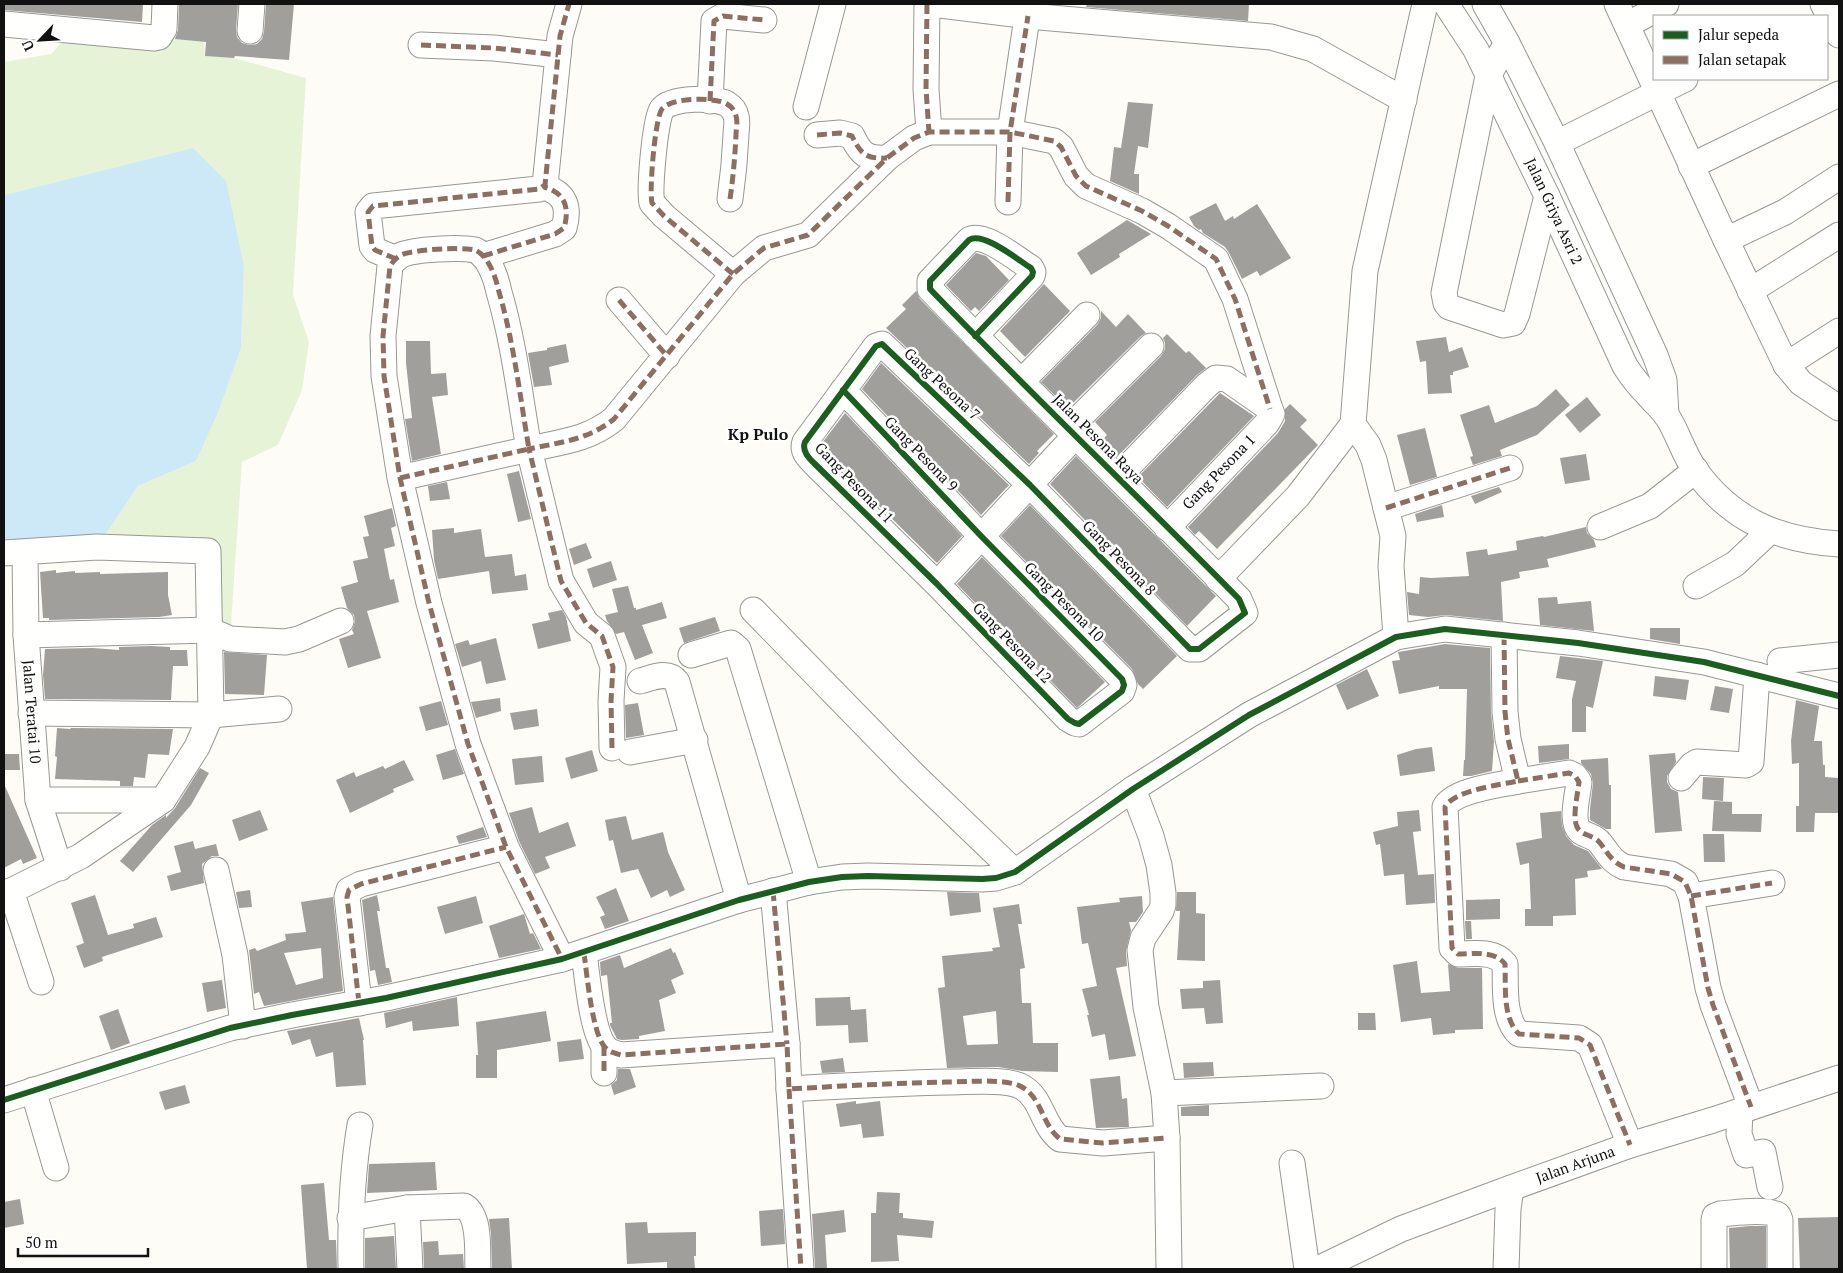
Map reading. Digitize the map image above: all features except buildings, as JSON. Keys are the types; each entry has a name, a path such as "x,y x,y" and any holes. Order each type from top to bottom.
{"street":[{"path":"4,24 154,38 159,37 164,29 165,4"},
{"path":"250,31 252,4"},
{"path":"544,187 546,183 560,36 569,4"},
{"path":"806,107 833,4"},
{"path":"927,4 926,89 929,132"},
{"path":"932,4 1028,10 1271,37 1313,49 1404,100"},
{"path":"1218,579 1298,496 1353,424 1366,271 1425,4"},
{"name":"Jalan Griya Asri 2","path":"1446,4 1490,73 1625,366 1641,388 1666,415 1684,452 1696,470 1718,496 1735,511 1770,531 1793,538 1839,544"},
{"name":"Jalan Griya Asri 2","path":"1485,4 1557,143 1661,368 1664,380 1666,415"},
{"path":"1666,4 1622,14 1691,166 1786,365 1801,384 1839,408"},
{"path":"1008,202 1010,132 1028,10"},
{"path":"710,101 714,20 723,16 764,20"},
{"path":"1828,21 1839,35"},
{"path":"421,45 494,48 558,55"},
{"path":"1506,46 1490,73 1444,293 1449,307 1503,325 1513,323 1517,314 1547,196"},
{"path":"1557,143 1683,80"},
{"path":"1691,166 1839,94"},
{"path":"730,199 735,161 737,118 733,109 721,101 676,100 662,109 654,150 651,199 655,207 664,216 733,274"},
{"path":"400,478 585,437 601,430 614,419 733,274 764,248 808,235 887,158 914,138 929,132 1010,132 1056,142 1076,176 1086,186 1153,218 1216,259 1235,299 1271,413"},
{"path":"817,135 840,133 852,136 858,149 872,159 887,158"},
{"path":"1726,240 1785,212 1839,177"},
{"path":"396,259 375,250 372,246 368,212 373,206 544,187 554,190 562,196 567,212 564,228 556,234 483,256"},
{"path":"1750,291 1839,235"},
{"name":"Jalan Pesona Raya","path":"975,336 1032,276 1033,272 1031,268 987,240 973,238 930,280 929,286 975,336 1239,599 1245,613"},
{"path":"695,740 621,750 611,701 613,667 602,636 586,623 561,581 529,449 499,291 483,256 472,249 427,250 403,255 396,259 390,266 383,336 384,376 400,478 429,603 468,744 506,847 573,956 596,1029 604,1046 612,1053 621,1055 786,1044"},
{"path":"619,300 667,356"},
{"path":"1022,381 1087,315"},
{"path":"1786,365 1839,331"},
{"name":"Gang Pesona 7","path":"843,390 876,346 883,345 1030,485"},
{"path":"937,584 1030,485 1072,432 1151,346"},
{"path":"1118,477 1216,378 1227,379 1271,413"},
{"name":"Gang Pesona 9","path":"843,390 981,536"},
{"name":"Gang Pesona 11","path":"843,390 805,442 805,452 937,584"},
{"name":"Gang Pesona 1","path":"1167,528 1271,413"},
{"path":"1353,424 1371,452 1393,536 1391,566 1396,637"},
{"path":"1386,508 1510,468"},
{"path":"1600,527 1650,506 1696,470"},
{"name":"Gang Pesona 8","path":"1030,485 1190,650 1200,650 1245,613"},
{"path":"1696,586 1735,564 1770,531"},
{"name":"Gang Pesona 10","path":"981,536 1124,682 1123,688 1082,722 1075,723 1068,719"},
{"path":"14,553 97,548 208,552 211,715 197,748 163,800 121,827 103,843 60,868 7,892 41,982"},
{"name":"Jalan Teratai 10","path":"14,553 26,635 38,800 60,868"},
{"name":"Gang Pesona 12","path":"937,584 1068,719"},
{"path":"753,610 913,774 1015,872"},
{"path":"26,635 209,630 230,638 285,642 299,639 341,621"},
{"path":"4,1100 243,1026 359,1003 573,956 739,900 809,882 842,877 868,876 982,879 996,878 1015,872 1133,789 1248,715 1396,637 1444,629 1578,643 1704,662 1839,696"},
{"path":"1504,635 1505,712 1508,739 1518,781"},
{"path":"691,655 731,643 736,645 809,882"},
{"path":"1780,661 1839,656"},
{"path":"1681,778 1697,762 1746,764 1751,762 1757,675"},
{"path":"640,681 665,676 675,679 695,740 739,900"},
{"path":"31,713 211,715 279,709"},
{"path":"1630,1145 1590,1046 1579,1038 1519,1034 1514,1029 1507,1006 1505,964 1496,956 1488,954 1458,954 1452,948 1445,807 1449,801 1475,790 1569,773 1575,776 1579,782 1575,817 1575,824 1579,830 1598,840 1609,857 1624,867 1677,876 1685,882 1692,896 1712,1005 1745,1109 1739,1134 1746,1155 1763,1152 1763,1160 1770,1187"},
{"path":"1133,789 1160,865 1163,894 1161,911 1143,938 1140,950 1146,1007 1164,1093 1167,1138 1169,1269"},
{"path":"38,800 163,800"},
{"path":"359,1003 347,897 349,890 361,884 506,847"},
{"path":"216,870 235,955 243,1026"},
{"path":"1692,896 1772,883"},
{"path":"773,891 786,1044 801,1269"},
{"path":"604,1046 604,1073"},
{"name":"Jalan Arjuna","path":"1318,1269 1401,1229 1511,1188 1630,1145 1839,1078"},
{"path":"789,1089 988,1081 1011,1083 1024,1088 1030,1093 1048,1126 1060,1139 1103,1143 1167,1138"},
{"path":"1164,1093 1321,1086"},
{"path":"33,1090 56,1168"},
{"path":"351,1269 350,1218 354,1161 360,1125"},
{"path":"1292,1163 1307,1269"},
{"path":"1506,1269 1508,1209 1511,1188"},
{"path":"350,1218 407,1208 461,1205 472,1212 476,1222 478,1269"},
{"path":"407,1208 410,1269"},
{"path":"1714,1269 1715,1216 1750,1212 1775,1213 1778,1215 1780,1220 1780,1269"}],"green space":[{"path":"73,30 204,41 205,56 234,58 306,78 293,295 309,342 302,390 278,445 242,462 230,639 209,630 208,552 97,547 138,486 196,461 241,348 244,267 193,148 4,195 4,62 51,54"}],"water":[{"path":"193,148 226,181 244,267 241,348 218,412 196,461 138,486 97,547 4,553 4,195"}],"marked path":[{"path":"396,259 375,250 372,246 368,212 373,206 539,189 545,185 560,36 569,4"},
{"path":"927,4 926,89 929,132"},
{"path":"710,101 714,21 723,16 764,20"},
{"path":"1008,202 1010,132 1028,16"},
{"path":"421,45 494,48 558,55"},
{"path":"730,199 737,123 736,114 733,109 727,104 704,99 684,100 667,105 659,115 657,126 651,185 652,203 664,216 733,274"},
{"path":"612,748 611,701 613,667 602,636 586,623 561,581 529,449 584,436 614,419 733,274 764,248 808,235 887,158 914,138 929,132 1010,132 1054,141 1061,147 1076,176 1086,186 1142,211 1168,226 1216,259 1235,299 1270,409"},
{"path":"817,135 840,133 852,136 858,148 865,154 874,158 887,158"},
{"path":"483,256 555,234 564,228 566,220 564,202 557,193 544,187"},
{"path":"400,478 529,449 513,350 498,286 488,262 475,250 417,251 401,255 392,263 390,266 383,336 384,376 400,478 429,603 468,744 506,847 562,959"},
{"path":"619,300 667,356"},
{"path":"1386,508 1510,468"},
{"path":"1504,635 1505,712 1508,739 1518,781 1467,792 1450,801 1445,807 1452,948 1458,954 1477,953 1490,955 1505,964 1507,1010 1519,1034 1579,1038 1590,1045 1630,1145"},
{"path":"1518,781 1569,773 1575,776 1579,782 1575,822 1580,831 1598,841 1613,859 1624,867 1671,874 1685,882 1691,896 1708,988 1751,1107"},
{"path":"359,1003 347,897 349,890 361,884 506,847"},
{"path":"1691,896 1772,883"},
{"path":"773,891 787,1044"},
{"path":"584,953 596,1028 604,1046 607,1050 614,1053 621,1055 787,1044 789,1089 930,1082 1007,1082 1022,1087 1029,1092 1049,1127 1060,1139 1103,1143 1167,1138"},
{"path":"604,1046 604,1073"},
{"path":"789,1089 801,1269"}],"cycle path":[{"path":"843,390 981,536 1122,679 1124,685 1122,691 1079,724 1068,719 937,584 807,456 804,449 805,442 876,346 882,344 1030,485 1190,649 1199,649 1245,613 1239,599 1162,521 1007,367 968,328 930,289 930,281 969,240 975,238 983,239 1000,248 1031,268 1033,272 1032,276 975,336"},
{"path":"4,1100 230,1028 386,998 562,959 739,900 809,882 842,877 868,876 982,879 996,878 1015,872 1133,789 1249,715 1396,637 1445,629 1578,643 1704,662 1839,696"}],"district":[{"name":"Kp Pulo","path":"758,434"}]}
